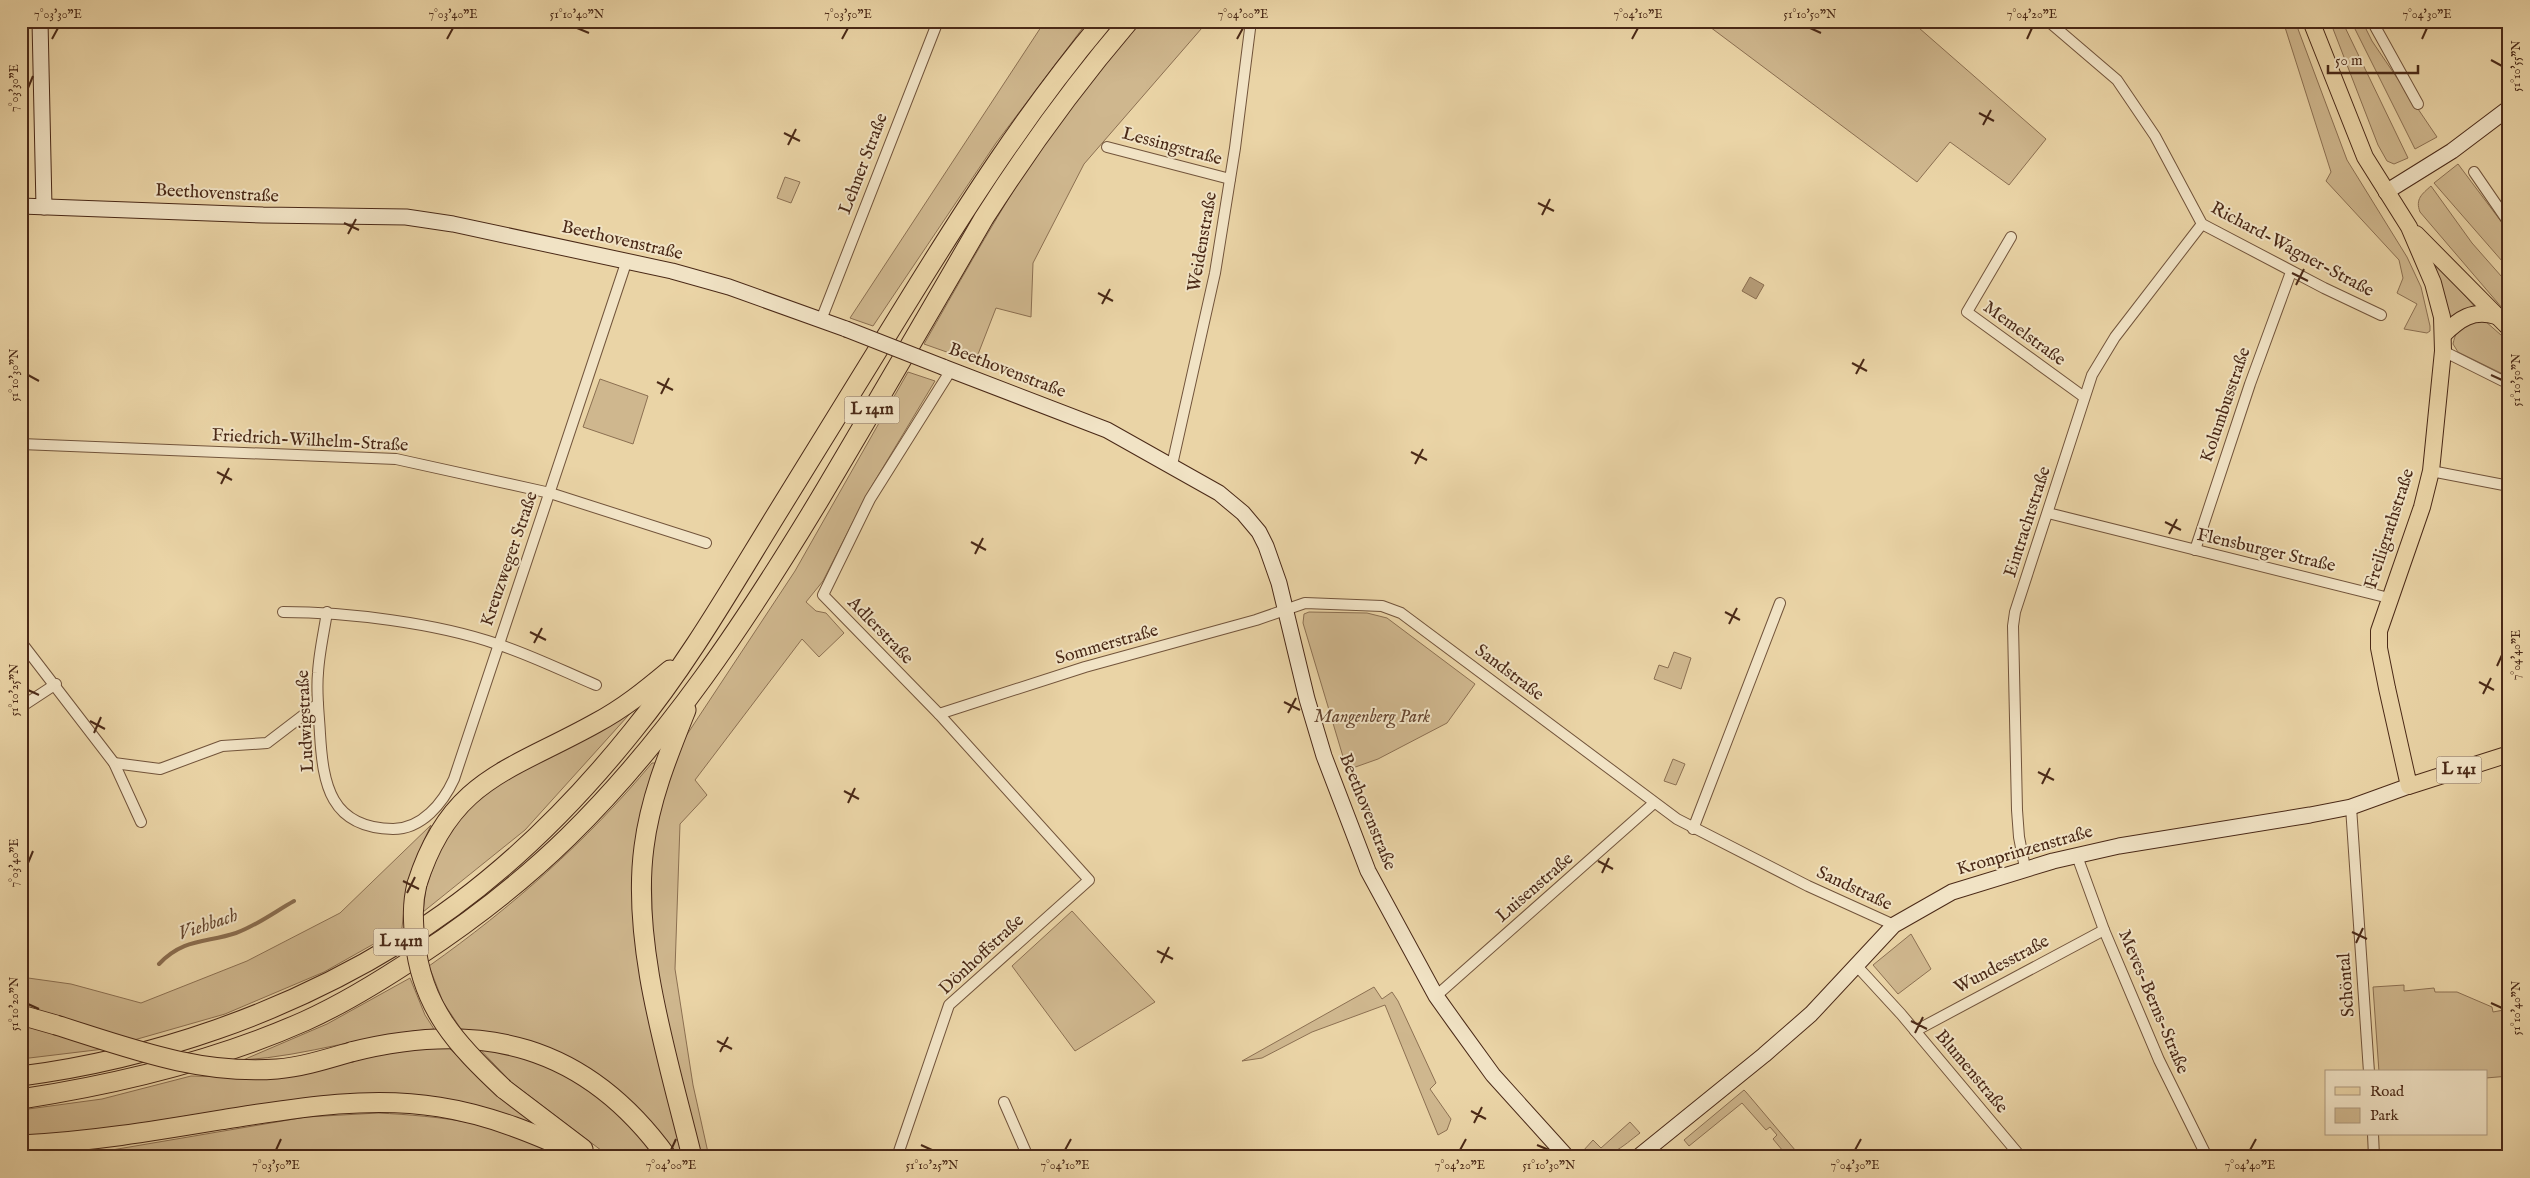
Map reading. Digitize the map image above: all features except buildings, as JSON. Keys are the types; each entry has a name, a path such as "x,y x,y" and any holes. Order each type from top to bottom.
{"highway":[{"name":"L 141n","path":"21,1076 126,1058 240,1020 301,995 399,944 475,889 520,851 570,803 633,731 686,656 741,573 932,262 1015,134 1062,70 1103,21"},
{"name":"L 141n","path":"21,1099 122,1080 222,1052 307,1020 374,985 450,935 543,860 596,807 694,691 763,592 1008,180 1097,59 1129,21"},
{"path":"592,1157 556,1127 504,1089 474,1061 449,1031 427,994 418,966 412,918 417,884 428,854 440,830 455,809 481,785 627,705 686,656"},
{"path":"692,1157 650,972 642,882 644,848 652,804 668,756 694,691"},
{"path":"21,1015 179,1062 232,1070 278,1069 384,1044 445,1037 508,1043 535,1052 584,1076 619,1101 652,1136 667,1157"},
{"path":"21,1146 103,1138 303,1108 396,1103 437,1106 495,1120 586,1157"}],"main road":[{"path":"40,21 44,207"},
{"path":"2311,21 2365,157 2386,192 2409,227 2509,328"},
{"path":"2386,192 2450,153 2509,108"},
{"name":"Beethovenstraße","path":"21,206 263,215 406,217 453,224 627,260 728,287 846,329 1099,426 1219,493 1243,513 1259,532 1266,546 1290,607 1324,756 1368,871 1436,996 1494,1075 1567,1157"},
{"name":"Freiligrathstraße","path":"2409,227 2433,283 2442,317 2443,343 2431,471 2422,508 2379,631 2380,648 2409,786"},
{"path":"2443,343 2466,316 2487,313 2496,316"},
{"name":"Kronprinzenstraße","path":"1638,1157 1811,1014 1855,964 1894,925 1958,890 2025,868 2119,846 2270,822 2351,806 2509,754"}],"street":[{"name":"Lehner Straße","path":"821,320 938,21"},
{"name":"Weidenstraße","path":"1172,466 1215,273 1230,179 1251,21"},
{"name":"Richard-Wagner-Straße","path":"2048,21 2117,80 2155,136 2202,224 2291,272 2382,315"},
{"path":"2372,21 2418,104"},
{"name":"Lessingstraße","path":"1107,147 1230,179"},
{"path":"2474,172 2509,223"},
{"name":"Eintrachtstraße","path":"2025,868 2019,837 2017,810 2013,626 2084,397 2095,368 2109,346 2202,224"},
{"name":"Memelstraße","path":"2011,237 1966,312 2084,397"},
{"name":"Kreuzweger Straße","path":"382,828 401,828 416,824 426,817 448,791 627,260"},
{"name":"Kolumbusstraße","path":"2195,550 2250,384 2291,272"},
{"path":"2443,343 2509,384"},
{"name":"Adlerstraße","path":"947,368 870,499 823,595 939,714 1089,880"},
{"name":"Friedrich-Wilhelm-Straße","path":"21,444 396,459 550,493 706,543"},
{"path":"2431,471 2509,486"},
{"name":"Flensburger Straße","path":"2048,513 2389,598"},
{"name":"Sandstraße","path":"1290,607 1305,603 1373,606 1395,609 1654,803 1694,828 1808,886 1894,925"},
{"path":"1694,828 1780,603"},
{"name":"Sommerstraße","path":"939,714 1085,667 1256,620 1290,607"},
{"path":"283,612 327,612 456,632 497,644 596,685"},
{"name":"Ludwigstraße","path":"327,612 318,673 322,769 328,790 341,811 361,823 382,828"},
{"path":"21,642 56,684 114,763 141,822"},
{"path":"21,707 56,684"},
{"path":"114,763 160,769 222,746 267,742 318,704"},
{"name":"Luisenstraße","path":"1436,996 1654,803"},
{"name":"Schöntal","path":"2351,806 2369,1070"},
{"name":"Meves-Berns-Straße","path":"2077,856 2104,930 2159,1060 2207,1157"},
{"name":"Dönhoffstraße","path":"897,1157 948,1005 1089,880"},
{"name":"Wundesstraße","path":"1915,1031 2104,930"},
{"name":"Blumenstraße","path":"1855,964 1915,1031 2021,1157"},
{"path":"1004,1102 1028,1157"},
{"path":"2373,1136 2374,1157"}],"green space":[{"path":"1045,21 1088,21 996,143 873,326 850,318"},
{"path":"1140,21 1208,21 1084,164 1033,263 1031,317 996,308 975,362 924,344 997,217 1049,136 1077,96"},
{"path":"1702,21 1911,21 2046,139 2009,185 1950,142 1917,182"},
{"path":"2283,21 2295,21 2347,160 2407,257 2421,287 2430,326 2430,331 2427,333 2404,329 2417,304 2397,293 2403,278 2399,260 2326,181 2331,172"},
{"path":"2330,21 2342,21 2408,158 2394,164 2387,161 2378,145"},
{"path":"2351,21 2362,21 2372,41 2437,137 2415,149"},
{"path":"2458,164 2509,232 2509,269 2434,183"},
{"path":"785,177 800,182 791,203 777,198"},
{"path":"2431,186 2472,243 2509,285 2509,316 2420,212 2419,200 2422,194"},
{"path":"2434,263 2437,264 2475,307 2451,320"},
{"path":"2485,321 2509,342 2509,377 2458,352 2453,344 2460,328 2467,324"},
{"path":"908,372 935,381 867,494 823,581 806,602 816,611 826,613 844,633 819,657 802,639 695,780 707,795 680,824 675,969 693,1085 709,1157 701,1157 657,978 652,925 651,837 670,769 686,736 795,571"},
{"path":"600,379 648,396 633,444 583,427"},
{"name":"Mangenberg Park","path":"1309,612 1367,613 1387,618 1475,684 1447,723 1378,759 1347,770 1303,623 1304,614"},
{"path":"1674,652 1691,658 1681,689 1654,679 1659,665 1668,668"},
{"path":"636,707 525,830 423,912 426,887 443,841 463,815 485,792"},
{"path":"1673,759 1685,764 1676,785 1664,781"},
{"path":"652,763 656,763 639,838 684,1157 675,1157 645,1118 610,1085 591,1071 548,1048 525,1040 501,1034 461,1029 443,1002 429,966 490,921 547,872 601,820"},
{"path":"431,825 412,875 402,928 324,972 225,1014 134,1040 21,1005 21,977 71,984 141,1003 247,961 340,913"},
{"path":"1072,911 1155,1002 1075,1051 1012,966"},
{"path":"1911,934 1931,969 1898,994 1873,965"},
{"path":"410,978 425,1015 434,1029 386,1035 267,1058 243,1060 327,1024"},
{"path":"2404,985 2404,991 2434,988 2435,992 2457,992 2492,1007 2493,1012 2509,1009 2509,1076 2488,1078 2488,1070 2379,1070 2373,987"},
{"path":"1374,987 1382,999 1392,992 1398,1001 1436,1083 1430,1089 1451,1119 1447,1130 1438,1135 1385,1005 1312,1032 1262,1058 1242,1061"},
{"path":"21,1022 104,1049 21,1059"},
{"path":"444,1043 483,1082 553,1133 509,1115 476,1106 322,1097 263,1104 98,1130 21,1138 21,1110 102,1099 191,1076 274,1078 348,1060"},
{"path":"475,1044 506,1051 565,1074 622,1113 658,1157 610,1157 511,1082"},
{"path":"1744,1090 1801,1157 1788,1157 1773,1139 1777,1135 1770,1127 1766,1130 1742,1103 1689,1146 1684,1140"},
{"path":"378,1113 425,1116 473,1123 520,1136 542,1145 562,1157 396,1157 395,1155 391,1157 22,1157 100,1152 306,1117"},
{"path":"1630,1122 1640,1133 1621,1148 1599,1156 1583,1151 1593,1140 1601,1148"}],"shaded area":[{"path":"1750,277 1764,285 1756,299 1742,291"}],"waterway":[{"name":"Viehbach","path":"159,964 186,945 236,933 294,901"}]}
